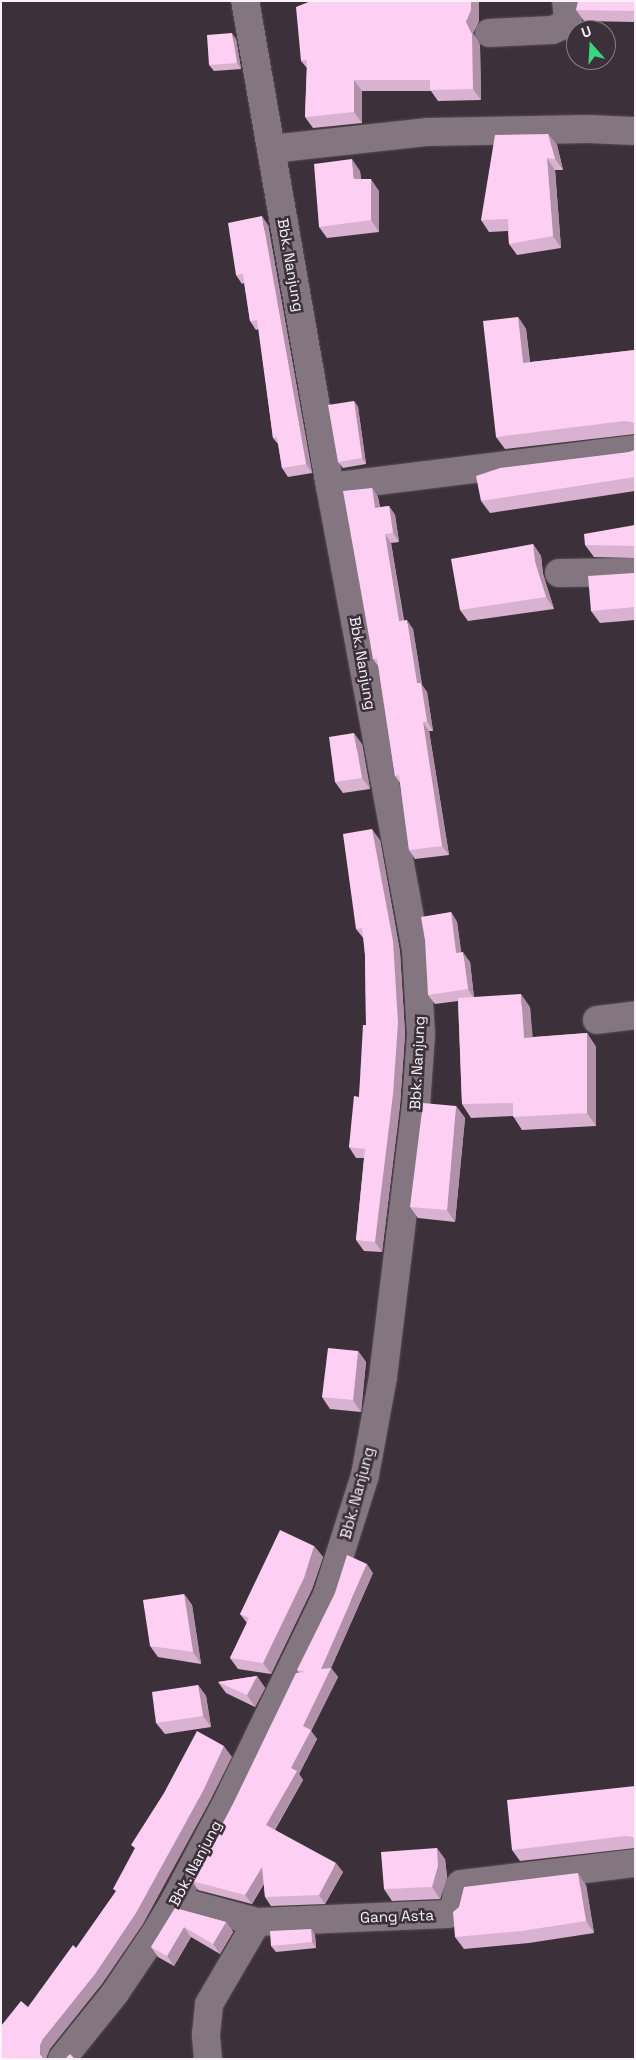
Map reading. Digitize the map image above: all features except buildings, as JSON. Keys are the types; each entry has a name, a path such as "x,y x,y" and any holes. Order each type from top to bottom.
{"street":[{"name":"Bbk. Nanjung","path":"62,2059 115,1993 175,1900 224,1808 327,1595 365,1475 383,1376 414,1116 421,1034 416,950 330,487 245,1"},
{"path":"489,33 552,30 562,26 568,19 566,1"},
{"path":"271,149 428,132 587,129 635,131"},
{"path":"330,487 635,449"},
{"path":"559,573 635,572"},
{"path":"596,1020 635,1015"},
{"name":"Gang Asta","path":"257,1922 448,1914 454,1910 458,1888 461,1884 635,1863"},
{"path":"175,1900 257,1922 209,2004 206,2034 208,2059"}]}
